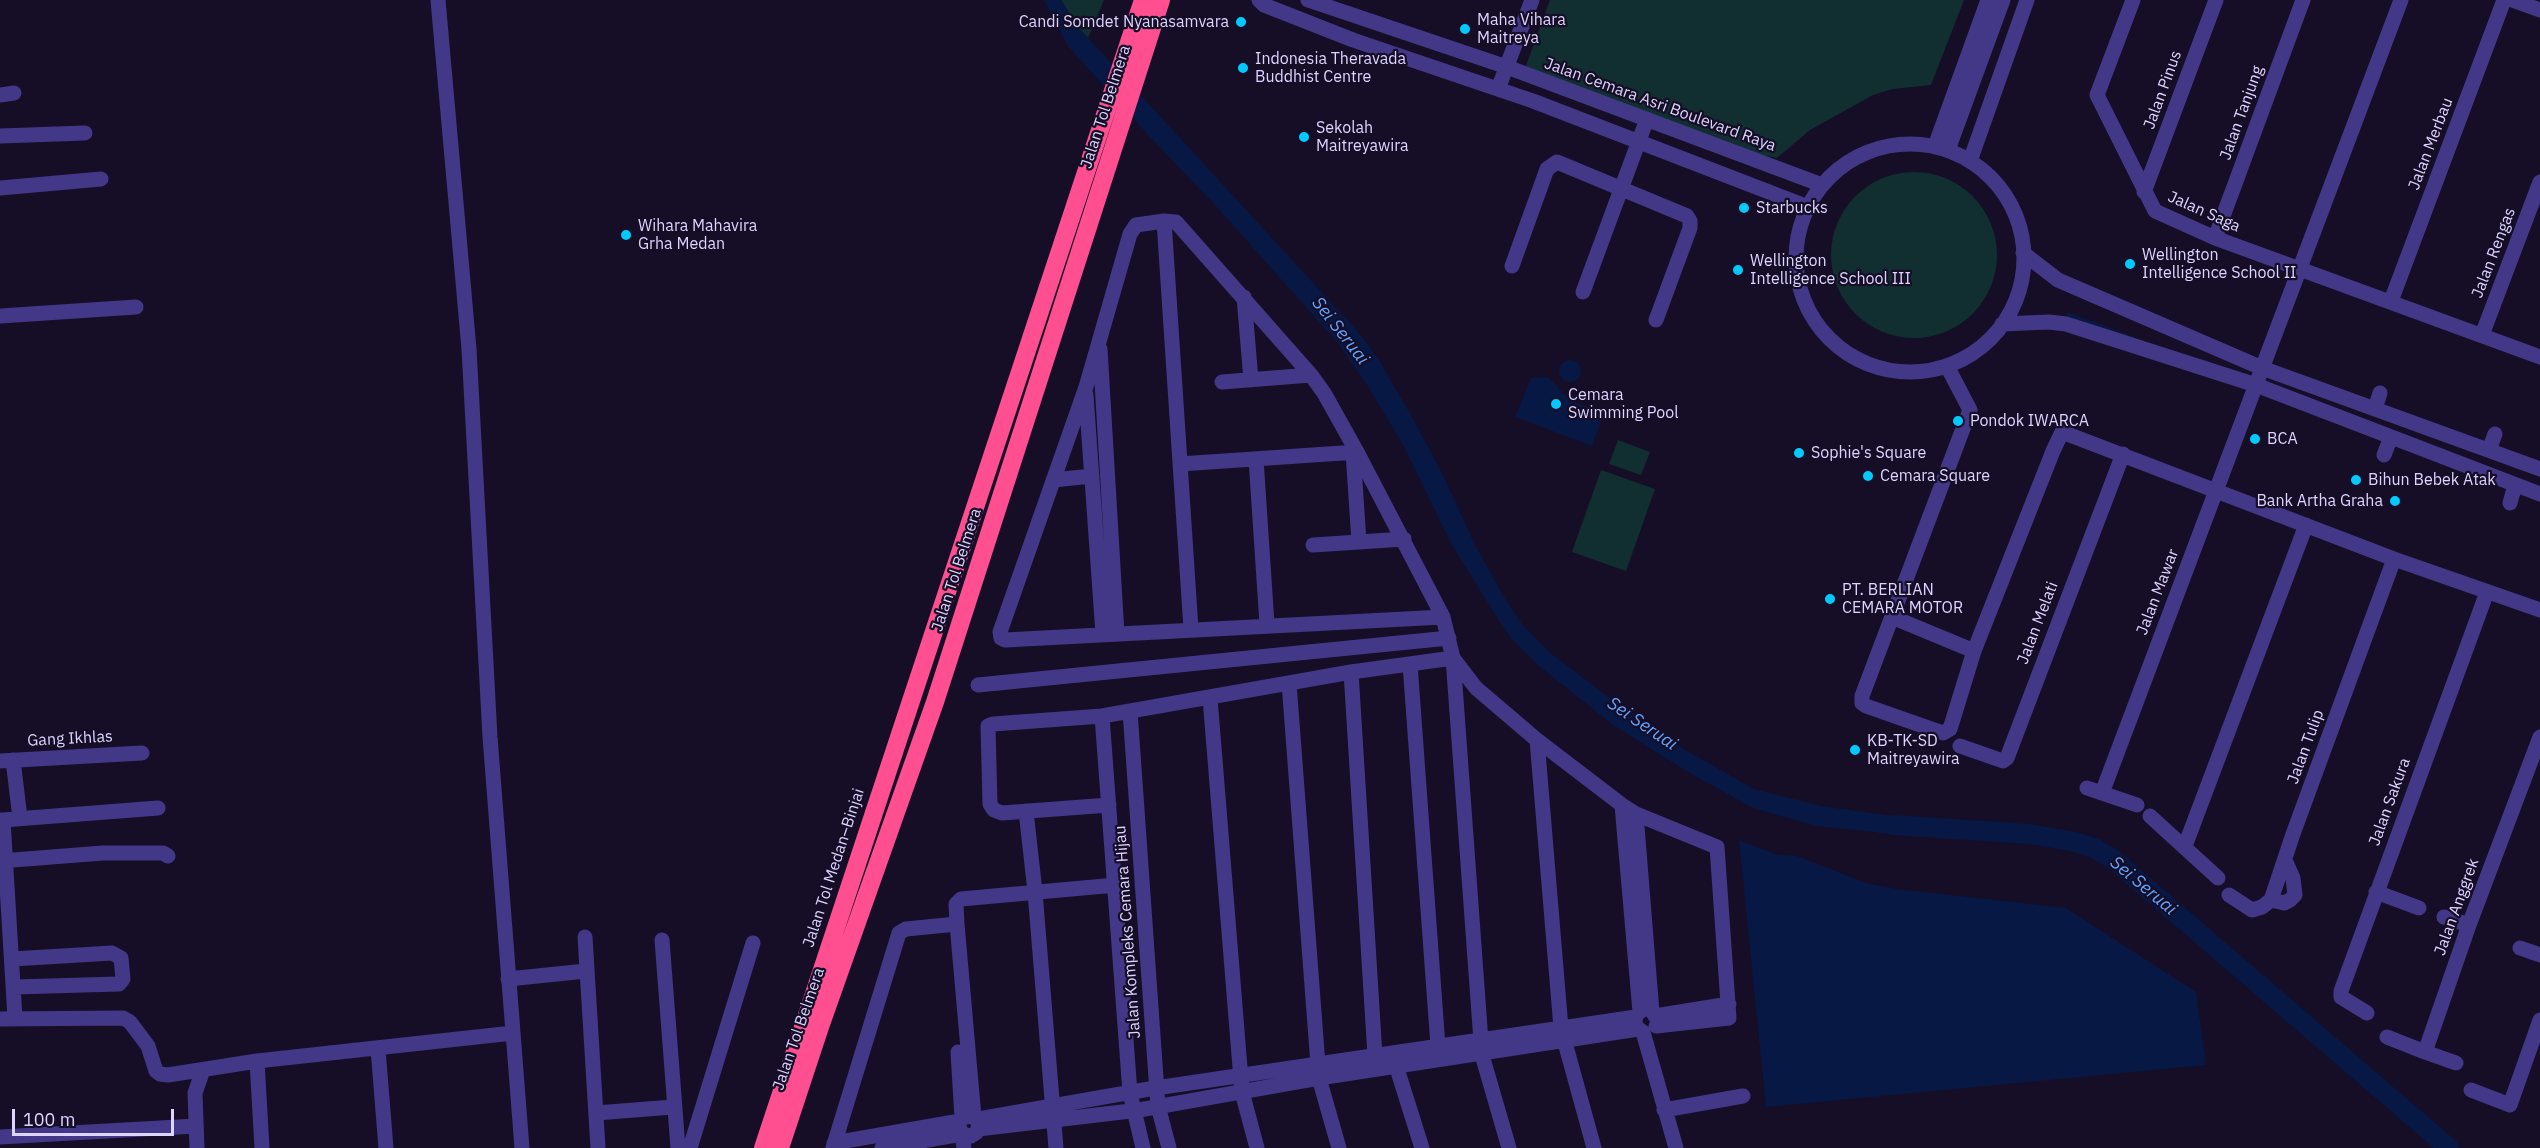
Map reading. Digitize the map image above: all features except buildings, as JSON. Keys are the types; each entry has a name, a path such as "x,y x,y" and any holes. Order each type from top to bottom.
{"highway":[{"name":"Jalan Tol Belmera","path":"780,1148 938,693 1120,125 1143,0"},
{"name":"Jalan Tol Belmera","path":"909,703 1107,111 1161,0"},
{"name":"Jalan Tol Medan–Binjai","path":"763,1148 909,703"}],"street":[{"path":"438,0 469,350 490,737 522,1148"},
{"path":"1259,0 1264,5 1377,48 1498,89 1639,141 1808,207"},
{"name":"Jalan Cemara Asri Boulevard Raya","path":"1308,0 1647,118 1822,185"},
{"path":"1498,89 1532,0"},
{"path":"1942,148 1958,103 1988,0"},
{"path":"1958,103 2003,0"},
{"path":"1970,161 2026,0"},
{"name":"Jalan Saga","path":"2133,0 2099,88 2098,98 2119,136 2152,207 2162,216 2215,238 2540,357"},
{"name":"Jalan Pinus","path":"2144,192 2216,0"},
{"name":"Jalan Tanjung","path":"2215,238 2303,0"},
{"name":"Jalan Mawar","path":"2102,793 2298,268 2401,0"},
{"name":"Jalan Merbau","path":"2391,301 2504,0"},
{"path":"2512,0 2540,10"},
{"path":"1377,48 1383,27"},
{"path":"1958,103 1986,115"},
{"path":"1583,292 1647,118"},
{"path":"0,136 85,133"},
{"path":"1898,144 1942,148 1970,161 1991,178 2008,200 2016,217 2023,253 2022,278 2002,324 1978,349 1947,366 1920,372 1887,370 1856,359 1830,339 1810,313 1798,281 1797,243 1808,207 1822,185 1845,164 1873,149 1898,144"},
{"path":"1512,266 1551,165 1557,162 1687,216 1690,228 1656,320"},
{"path":"0,188 101,178"},
{"name":"Jalan Rengas","path":"2482,335 2540,182"},
{"path":"1164,221 1191,629"},
{"path":"1443,617 1267,624 1005,640 1000,636 1086,387 1133,227 1141,223 1176,222 1311,375 1324,393 1404,539 1443,617 1453,658 1481,1048 1509,1148"},
{"path":"2023,253 2058,280 2262,368 2540,469"},
{"path":"1244,297 1251,380"},
{"path":"0,316 136,307"},
{"path":"2002,324 2049,322 2066,324 2256,385 2540,494"},
{"path":"1100,337 1110,634"},
{"path":"1947,366 1970,410 1862,696 1862,702 1866,706 1946,733 1950,729 1974,651 2060,434 2064,432 2394,559 2540,610"},
{"path":"1221,382 1311,375"},
{"path":"1086,387 1092,476 1110,634"},
{"path":"2375,409 2380,393"},
{"path":"2489,450 2495,434"},
{"path":"2384,455 2391,437"},
{"path":"1180,464 1355,452"},
{"path":"1355,452 1359,542"},
{"name":"Jalan Melati","path":"1960,746 2003,761 2007,758 2122,454"},
{"path":"1256,459 1267,624"},
{"path":"1053,480 1092,476"},
{"path":"2510,503 2515,485"},
{"path":"2185,846 2306,525"},
{"path":"1313,545 1404,539"},
{"name":"Jalan Tulip","path":"2271,900 2394,559"},
{"name":"Jalan Sakura","path":"2367,1013 2340,995 2487,592"},
{"path":"1892,617 1974,651"},
{"path":"978,685 1449,638"},
{"path":"1109,805 1002,813 991,808 988,726 1102,716 1351,672 1453,658"},
{"path":"882,1148 1052,1113 1143,1090 1240,1076 1318,1071 1646,1022 1728,1019 1729,1004 1717,847 1636,814 1622,805 1537,740 1469,681 1453,658"},
{"path":"1410,664 1438,1046"},
{"path":"1351,672 1375,1056"},
{"path":"1289,683 1318,1071 1339,1148"},
{"path":"1210,698 1240,1076 1257,1148"},
{"name":"Jalan Kompleks Cemara Hijau","path":"1130,711 1143,1090 1146,1108 1169,1148"},
{"name":"Jalan Kompleks Cemara Hijau","path":"1102,716 1116,885 1146,1108 1143,1148"},
{"name":"Jalan Anggrek","path":"2425,1052 2469,925 2540,737"},
{"path":"1537,740 1562,1034 1594,1148"},
{"name":"Gang Ikhlas","path":"7,760 142,753"},
{"path":"7,760 20,818"},
{"path":"2087,788 2138,805"},
{"path":"1622,805 1646,1022 1669,1108 1676,1148"},
{"path":"158,808 2,820 2,861 12,959 8,1018 123,1018 130,1022 148,1046 156,1071 160,1074 513,1033"},
{"path":"1026,811 1056,1148"},
{"path":"1636,814 1646,1022"},
{"path":"2150,816 2218,878"},
{"path":"2,861 103,853 163,853 168,855"},
{"path":"2229,895 2252,910 2262,907 2271,900 2283,903 2290,900 2295,895 2293,878 2285,860"},
{"path":"970,1130 953,925 955,906 958,901 1116,885"},
{"path":"2376,892 2419,908"},
{"path":"2444,916 2469,925"},
{"path":"953,925 906,929 899,933 833,1145 970,1130"},
{"path":"585,937 598,1148"},
{"path":"662,940 673,1107 678,1148"},
{"path":"690,1148 753,942"},
{"path":"2520,948 2540,955"},
{"path":"9,980 119,984 123,979 121,958 112,953 12,959"},
{"path":"508,979 586,971"},
{"path":"2471,1090 2510,1105 2540,1020"},
{"path":"2387,1036 2456,1063"},
{"path":"1052,1113 1146,1108 1242,1092 1375,1056 1394,1060 1438,1046 1481,1048"},
{"path":"378,1049 386,1148"},
{"path":"1394,1060 1422,1148"},
{"path":"257,1061 262,1148"},
{"path":"197,1148 195,1093 203,1070"},
{"path":"1669,1108 1743,1096"},
{"path":"596,1113 673,1107"},
{"path":"1669,1108 1685,1148"},
{"path":"0,1137 196,1126"}],"green space":[{"path":"1061,0 1104,0 1088,38 1078,27"},
{"path":"1550,0 1964,0 1931,85 1893,89 1873,95 1810,130 1777,158 1742,151 1524,71"},
{"path":"1914,172 1946,178 1973,196 1991,223 1997,255 1991,287 1973,314 1946,332 1914,338 1882,332 1855,314 1837,287 1831,255 1837,223 1855,196 1882,178"},
{"path":"1618,440 1650,452 1641,475 1609,464"},
{"path":"1601,470 1655,489 1626,571 1572,552"}],"water":[{"path":"1044,0 1061,0 1078,27 1361,335 1380,362 1412,417 1443,475 1474,543 1504,597 1522,624 1548,651 1636,718 1682,748 1754,789 1821,806 1915,819 1919,837 1817,826 1753,808 1688,772 1613,725 1539,666 1511,638 1491,608 1452,545 1402,443 1366,383 1337,342 1215,205 1068,46"},
{"path":"1570,360 1580,367 1581,371 1574,381 1570,382 1560,375 1559,371 1566,361"},
{"path":"1548,377 1571,401 1604,412 1592,446 1515,417 1531,378"},
{"path":"1739,840 1775,854 1797,856 1866,883 1897,889 2066,908 2196,992 2206,1065 1766,1107"}],"waterway":[{"path":"2068,314 2132,338"},
{"name":"Sei Seruai","path":"1892,825 2029,834 2071,841 2094,848 2113,859 2449,1148"}],"place":[{"name":"Candi Somdet Nyanasamvara","path":"1241,22"},
{"name":"Maha Vihara Maitreya","path":"1465,29"},
{"name":"Indonesia Theravada Buddhist Centre","path":"1243,68"},
{"name":"Sekolah Maitreyawira","path":"1304,137"},
{"name":"Starbucks","path":"1744,208"},
{"name":"Wihara Mahavira Grha Medan","path":"626,235"},
{"name":"Wellington Intelligence School II","path":"2130,264"},
{"name":"Wellington Intelligence School III","path":"1738,270"},
{"name":"Cemara Swimming Pool","path":"1556,404"},
{"name":"Pondok IWARCA","path":"1958,421"},
{"name":"BCA","path":"2255,439"},
{"name":"Sophie's Square","path":"1799,453"},
{"name":"Cemara Square","path":"1868,476"},
{"name":"Bihun Bebek Atak","path":"2356,480"},
{"name":"Bank Artha Graha","path":"2395,501"},
{"name":"PT. BERLIAN CEMARA MOTOR","path":"1830,599"},
{"name":"KB-TK-SD Maitreyawira","path":"1855,750"}]}
